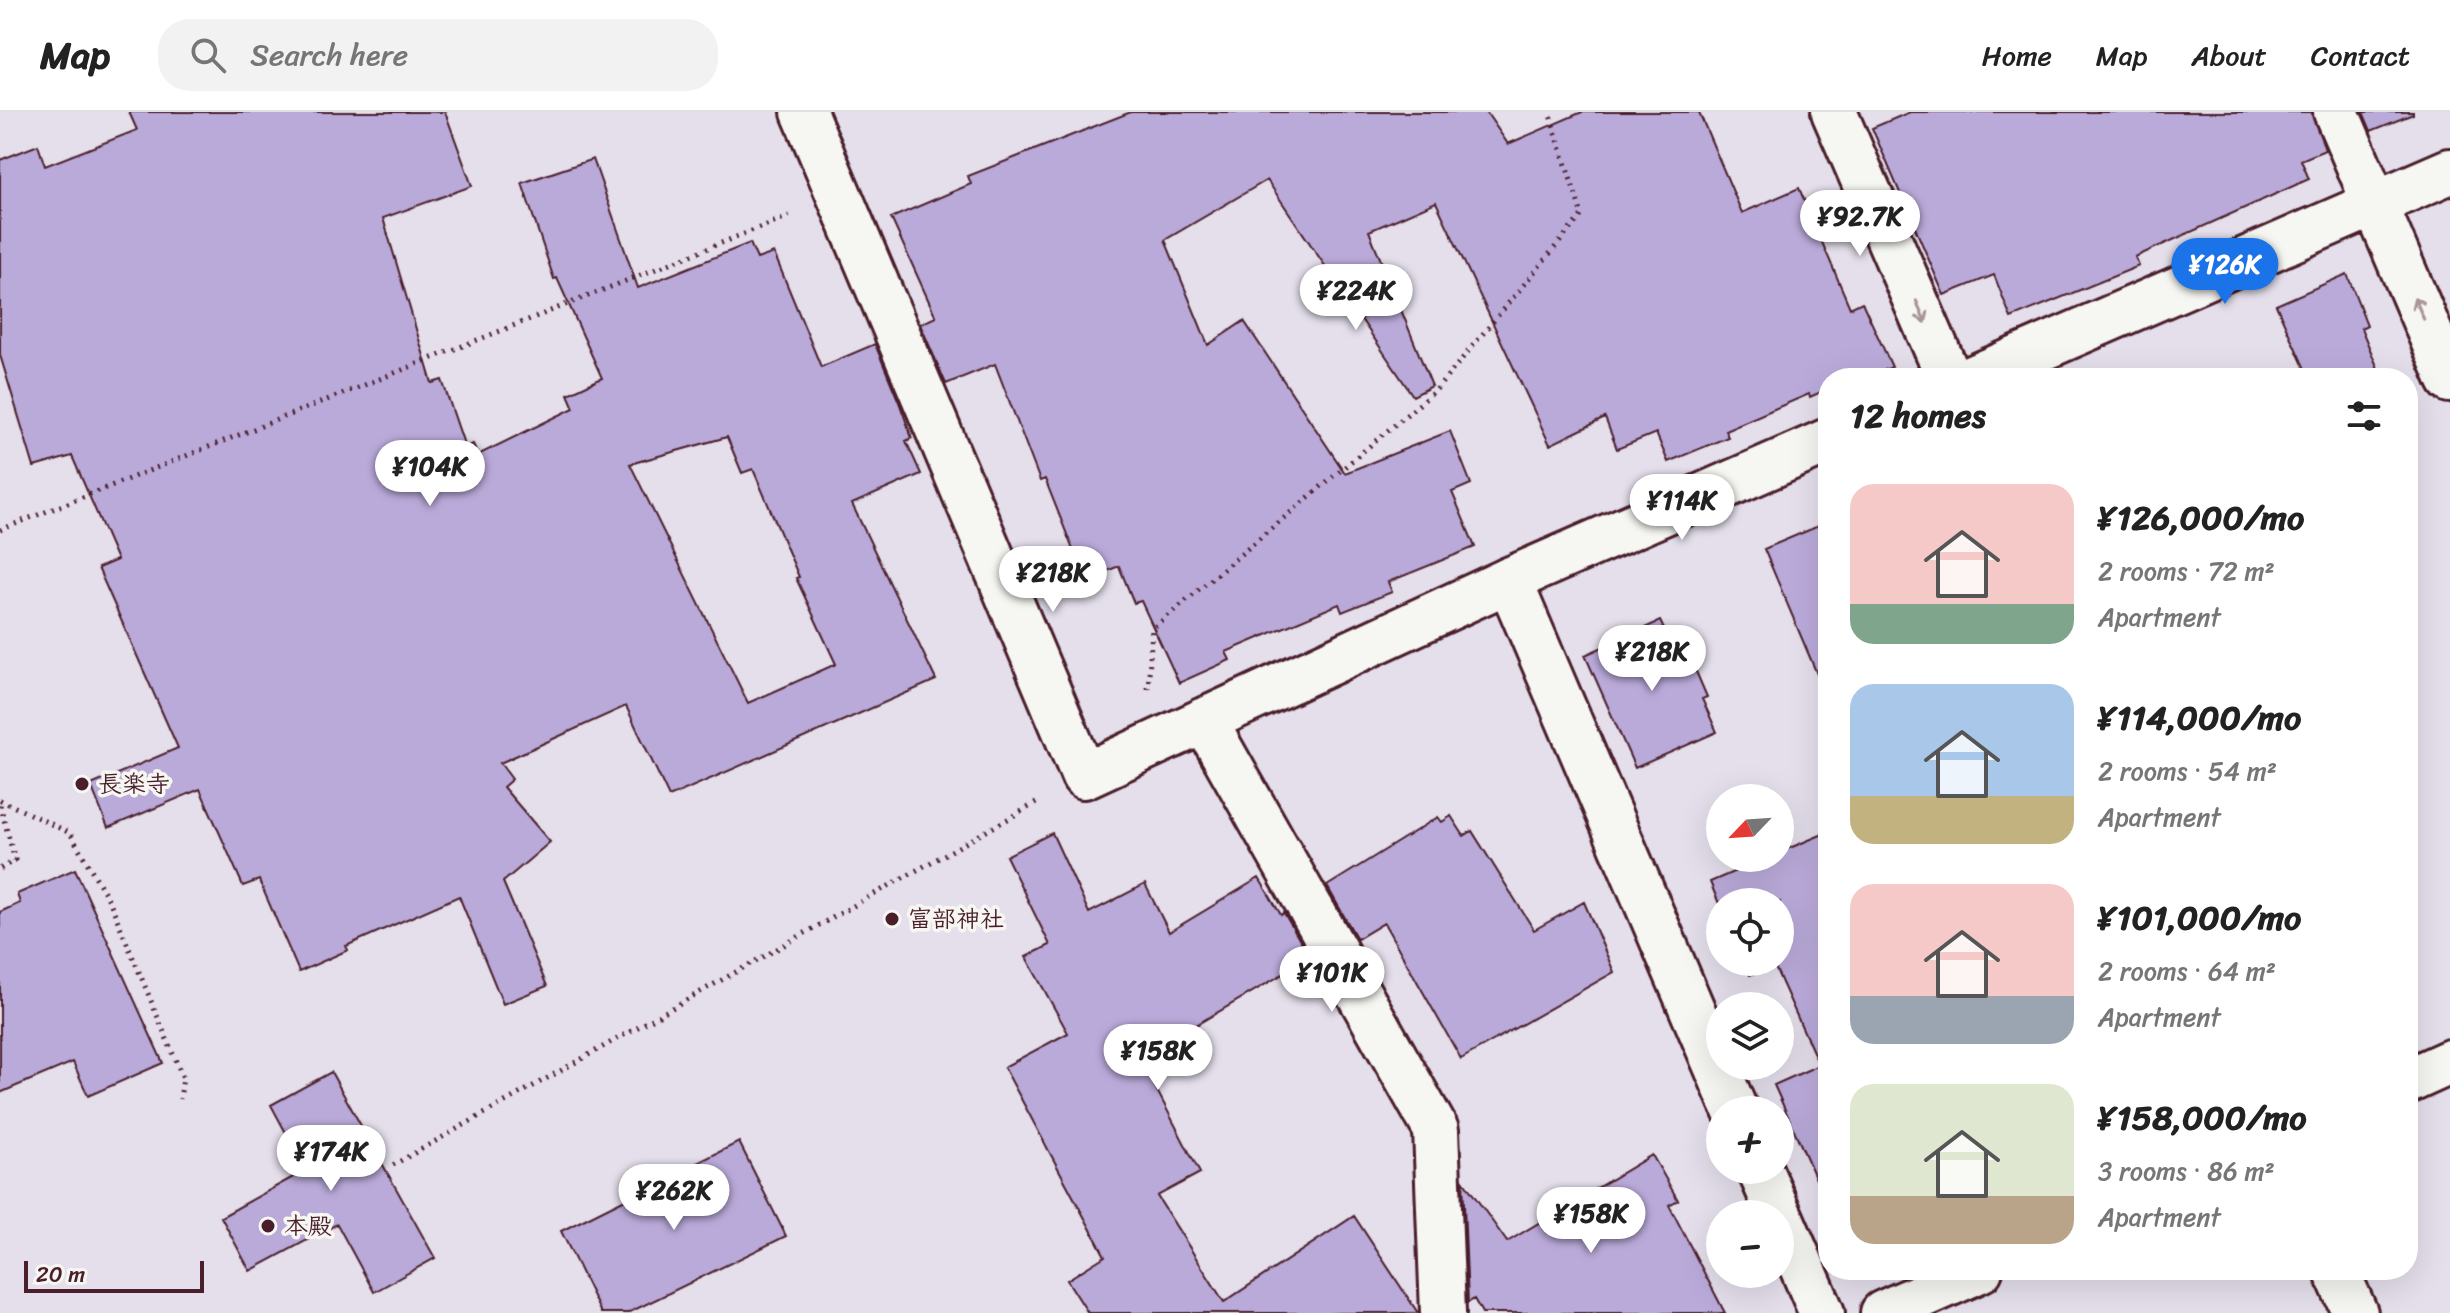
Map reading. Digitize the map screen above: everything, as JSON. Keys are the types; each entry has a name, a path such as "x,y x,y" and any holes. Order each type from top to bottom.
{"street":[{"path":"804,112 1084,776 1509,580 1818,445"},
{"path":"1834,112 1945,368"},
{"path":"2336,112 2450,380"},
{"path":"1996,368 2450,171"},
{"path":"1509,580 1729,1096"},
{"path":"1204,720 1436,1130 1443,1313"},
{"path":"2418,1076 2450,1062"},
{"path":"1794,1248 1822,1313"},
{"path":"1883,1313 1957,1280"},
{"path":"2340,1280 2355,1313"}],"path":[{"path":"1144,748 1152,629 1436,390 1582,215 1549,112"},
{"path":"0,530 838,196"},
{"path":"393,1165 1084,776"},
{"path":"0,803 15,860 0,869"},
{"path":"0,803 70,833 110,902 183,1078 180,1099"}],"building":[{"path":"129,112 445,112 472,186 383,218 432,383 442,380 465,447 473,444 478,455 574,408 568,394 602,378 557,278 554,279 522,183 593,159 638,288 750,243 757,259 774,253 821,367 875,344 899,402 912,438 906,441 921,474 852,504 936,680 669,797 626,706 500,763 512,779 503,787 550,842 503,882 547,986 503,1004 459,896 346,946 348,950 299,972 259,880 243,886 200,789 108,828 91,785 178,748 98,568 117,560 72,456 34,467 0,355 0,160 38,145 45,166 137,130","holes":["727,437 742,473 753,469 799,577 796,578 836,664 748,703 630,464"]},
{"path":"1131,112 1486,112 1508,144 1582,112 1699,112 1742,213 1799,188 1850,308 1862,302 1892,367 1818,368 1818,393 1810,397 1809,394 1725,430 1728,437 1668,462 1656,433 1617,449 1605,418 1550,445 1436,202 1369,231 1432,386 1413,396 1267,180 1165,240 1208,345 1244,321 1345,473 1450,431 1471,484 1452,492 1475,547 1388,582 1392,592 1342,612 1339,604 1226,652 1230,660 1179,683 1141,601 1134,603 1119,566 1085,580 1045,479 1040,481 995,364 946,384 920,324 936,317 891,218 971,184 968,176"},
{"path":"1910,112 2312,112 2325,150 2301,160 2309,179 2135,257 2139,266 2011,318 1994,275 1944,295 1872,128"},
{"path":"2363,112 2413,112 2413,114 2371,131"},
{"path":"2347,274 2367,325 2361,328 2378,368 2304,368 2276,305"},
{"path":"1818,526 1818,676 1764,549"},
{"path":"1660,621 1671,644 1682,639 1707,697 1702,699 1717,732 1635,768 1585,655"},
{"path":"1451,816 1464,836 1472,831 1534,930 1584,902 1614,972 1461,1059 1384,923 1357,939 1327,886 1438,817 1442,822"},
{"path":"1052,833 1089,913 1145,884 1169,932 1259,878 1310,958 1140,1058 1200,1173 1157,1196 1224,1302 1354,1216 1418,1313 1088,1313 1067,1280 1105,1256 1004,1067 1068,1033 1026,957 1050,945 1006,856"},
{"path":"1818,836 1818,1063 1794,1009 1794,992 1786,992 1779,976 1794,976 1794,888 1712,888 1710,882 1733,872 1794,872 1794,846"},
{"path":"75,869 163,1063 88,1096 73,1062 0,1093 0,912 20,903 17,894"},
{"path":"1818,1065 1818,1184 1794,1130 1794,1096 1779,1096 1774,1085 1794,1080 1794,1076"},
{"path":"331,1072 435,1258 374,1292 337,1224 250,1271 221,1217 306,1170 271,1105"},
{"path":"739,1142 786,1236 628,1313 601,1313 561,1231"},
{"path":"1652,1155 1678,1200 1669,1205 1706,1276 1706,1288 1712,1288 1725,1313 1482,1313 1474,1299 1468,1303 1463,1180 1507,1242"}],"place":[{"name":"長楽寺","path":"82,784"},
{"name":"富部神社","path":"892,919"},
{"name":"本殿","path":"268,1226"}]}
